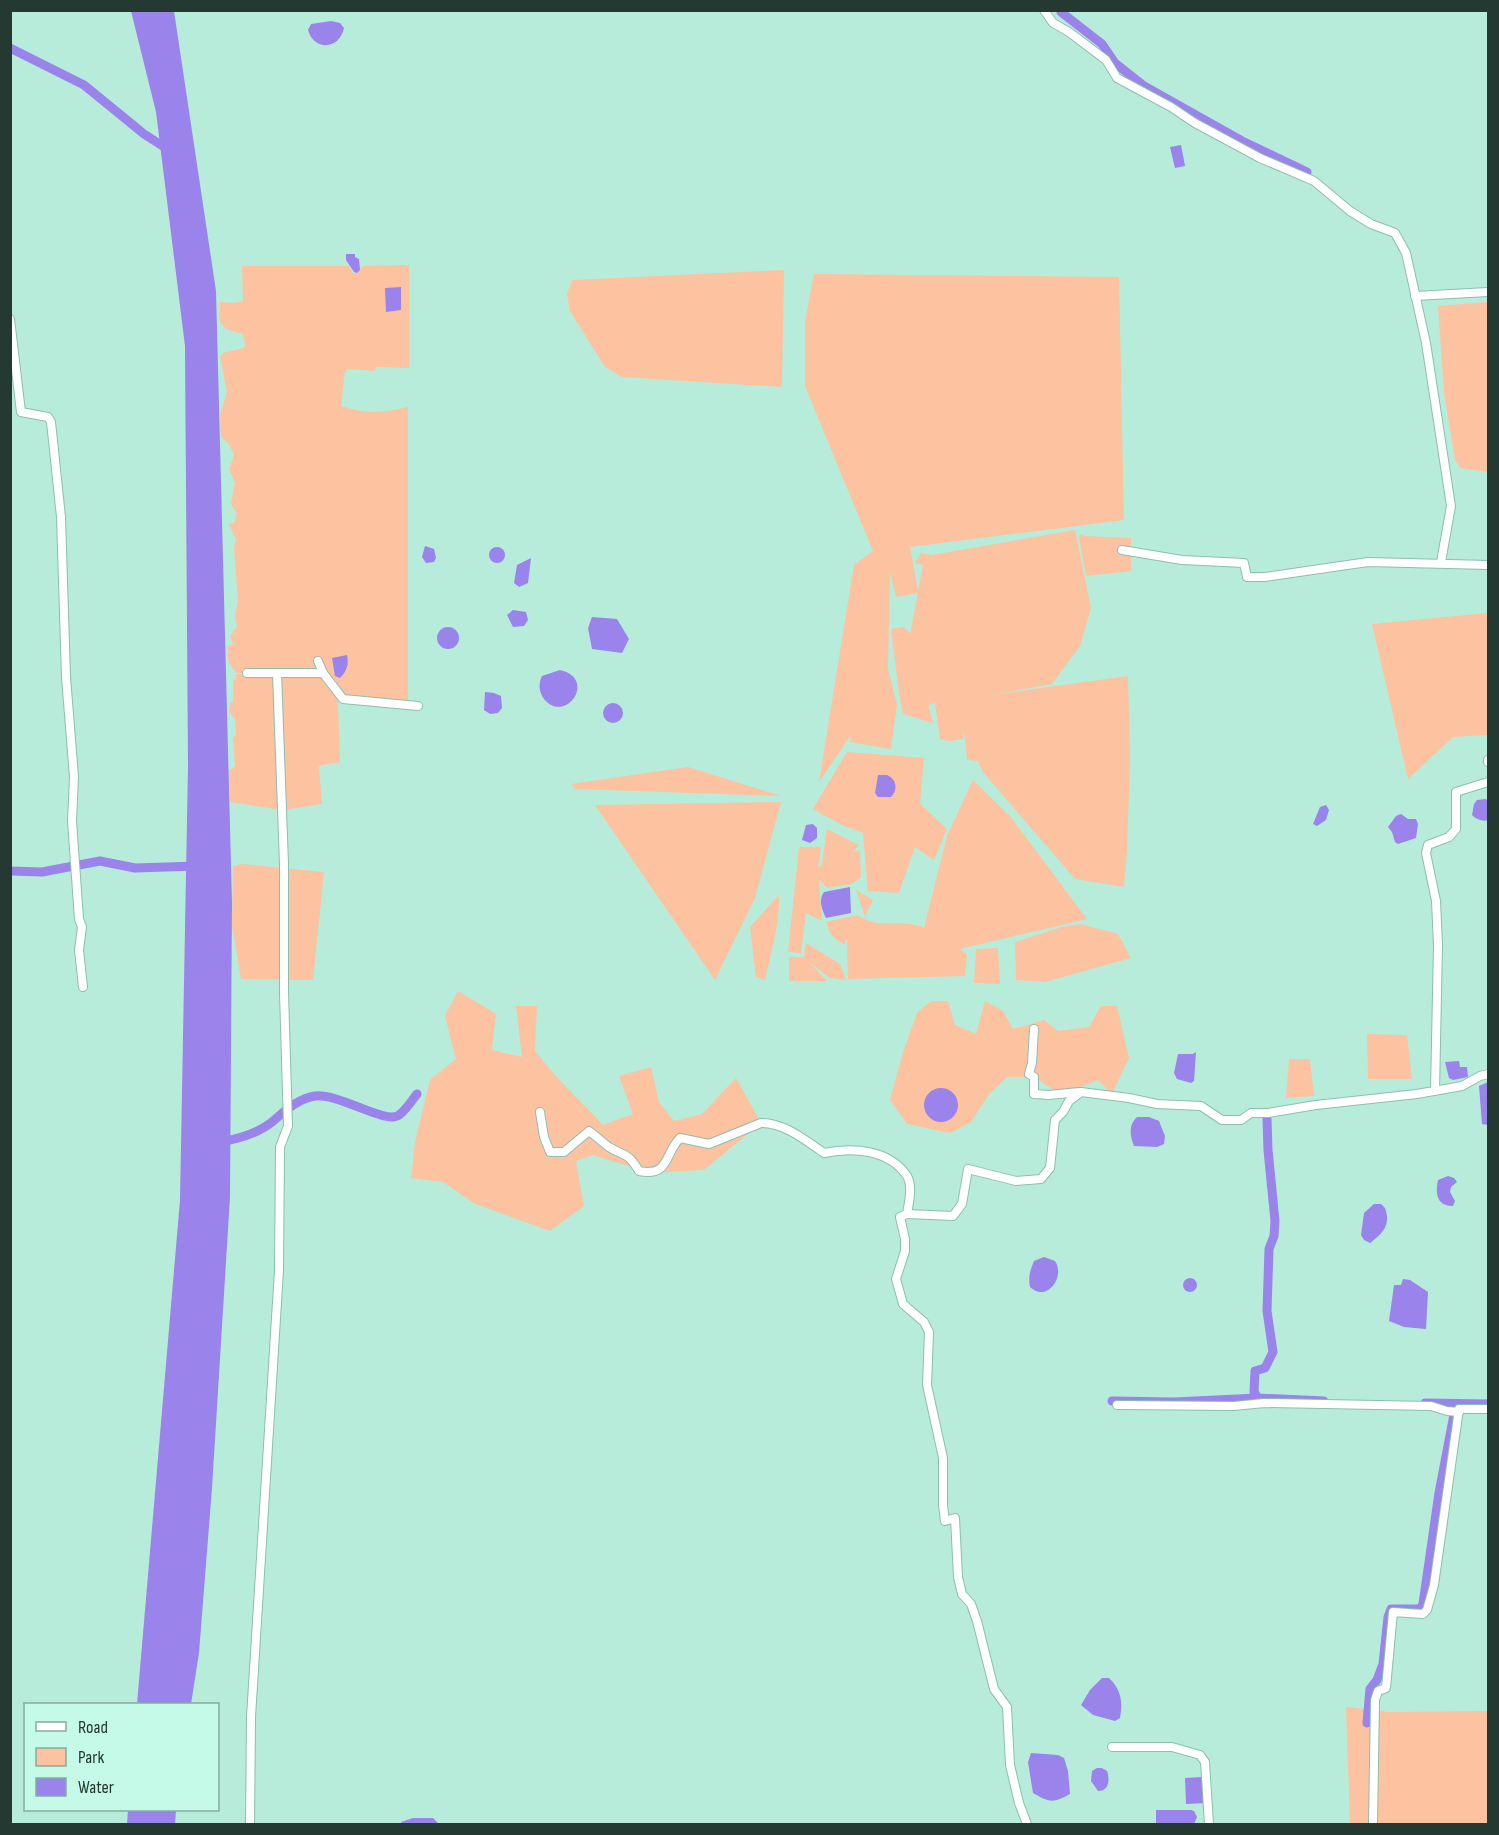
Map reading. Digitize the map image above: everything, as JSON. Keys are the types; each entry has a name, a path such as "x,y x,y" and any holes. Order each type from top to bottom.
{"street":[{"path":"1044,10 1053,23 1106,60 1117,78 1260,158 1314,181 1350,211 1371,224 1395,232 1406,253 1426,343 1451,506 1441,562"},
{"path":"1416,296 1488,292"},
{"path":"10,320 21,412 48,417 53,436 61,517 66,677 74,777 72,821 82,927 79,950 83,987"},
{"path":"1122,550 1182,560 1244,563 1247,577 1265,577 1368,562 1441,562 1488,565"},
{"path":"318,661 323,673 343,699 418,705"},
{"path":"247,673 323,673"},
{"path":"250,1824 250,1716 279,1270 280,1147 288,1126 285,864 277,673"},
{"path":"1435,1091 1438,945 1436,901 1426,853 1428,845 1449,837 1456,829 1456,792 1488,783"},
{"path":"1034,1029 1029,1074 1034,1077 1034,1094 1055,1095 1081,1092 1157,1104 1201,1106 1222,1120 1241,1120 1251,1113 1268,1113 1435,1091 1462,1086 1488,1074"},
{"path":"1027,1824 1019,1803 1010,1765 1007,1707 994,1689 977,1621 971,1604 962,1594 958,1577 955,1518 945,1521 943,1458 927,1385 929,1332 924,1322 903,1304 896,1279 905,1251 900,1217 907,1214 953,1216 962,1204 968,1169 1016,1181 1041,1179 1050,1168 1055,1120 1069,1101 1081,1092"},
{"path":"540,1113 544,1137 550,1152 564,1152 589,1131 610,1147 623,1152 632,1159 639,1171 650,1173 659,1170 668,1161 674,1144 680,1138 709,1144 761,1123 778,1125 824,1153 839,1150 848,1152 863,1150 878,1154 894,1164 907,1177 910,1189 907,1214"},
{"path":"1117,1405 1234,1406 1264,1403 1431,1406 1447,1412 1459,1412 1460,1409 1488,1409"},
{"path":"1373,1824 1375,1700 1378,1691 1386,1688 1393,1612 1423,1614 1427,1610 1434,1585 1459,1412"},
{"path":"1112,1748 1172,1748 1200,1755 1205,1762 1209,1824"}],"green space":[{"path":"409,265 409,368 377,367 374,371 348,369 345,371 341,406 374,412 408,407 408,704 344,698 321,671 237,673 230,664 228,654 228,646 233,645 230,636 237,627 235,616 238,601 234,548 236,540 229,524 234,523 237,514 231,504 235,483 229,469 234,455 229,444 221,437 220,415 227,392 220,357 223,353 244,348 245,344 243,334 226,329 219,320 220,302 243,301 242,266 349,266 353,273 357,273 363,266"},
{"path":"784,270 782,387 622,377 605,367 570,311 567,294 572,280"},
{"path":"814,274 1119,277 1124,520 910,547 918,591 923,565 915,563 921,553 932,555 1075,530 1091,608 1080,646 1052,684 991,695 1128,676 1130,758 1124,887 1075,879 983,772 978,761 967,760 965,737 962,729 964,739 950,741 940,739 935,703 928,705 933,723 903,714 891,629 904,627 910,634 918,593 896,597 890,572 888,668 897,705 891,749 850,742 851,735 819,782 854,565 873,551 805,386 805,321"},
{"path":"1488,302 1488,472 1460,468 1455,459 1444,393 1438,306"},
{"path":"1082,534 1131,538 1131,571 1086,576 1079,538"},
{"path":"1488,613 1488,735 1453,737 1408,779 1372,624"},
{"path":"236,674 275,675 282,810 230,802 229,771 235,766 233,738 236,735 235,719 229,712 230,703 233,702 233,681 236,679"},
{"path":"279,674 322,674 340,699 338,702 340,762 319,766 322,804 284,810"},
{"path":"847,752 924,758 920,804 947,829 934,860 915,847 899,893 868,891 863,833 842,825 813,809"},
{"path":"688,767 781,796 575,789 571,784"},
{"path":"973,780 1010,816 1087,919 960,949 967,954 965,976 848,979 847,939 844,945 831,935 826,922 858,915 874,922 908,924 924,928 947,836"},
{"path":"781,802 755,898 715,980 595,805"},
{"path":"827,829 859,845 853,852 860,850 861,877 852,884 827,888 819,879 822,921 806,913 801,953 788,952 799,847 821,847 818,868 822,864"},
{"path":"242,864 324,872 313,980 241,979 232,926 233,866"},
{"path":"856,890 873,900 865,916"},
{"path":"779,895 777,927 765,980 756,977 750,927"},
{"path":"1080,924 1118,934 1131,958 1045,982 1016,980 1015,942 1062,927"},
{"path":"806,943 840,964 846,980 830,978 809,962 827,981 789,981 789,957 804,957"},
{"path":"998,948 1000,984 974,983 976,949"},
{"path":"458,991 496,1014 492,1050 522,1057 516,1006 537,1006 535,1051 603,1125 633,1114 619,1076 651,1067 659,1102 674,1121 702,1114 736,1078 761,1123 704,1170 650,1173 593,1155 576,1161 584,1206 550,1231 475,1204 443,1182 411,1178 415,1142 430,1080 456,1059 445,1016"},
{"path":"931,1001 948,1001 955,1025 976,1034 985,1001 1003,1011 1013,1029 1044,1020 1058,1031 1089,1027 1101,1006 1117,1006 1129,1058 1112,1094 1098,1080 1061,1095 1034,1077 1007,1077 990,1093 971,1122 951,1133 907,1124 890,1100 903,1052 917,1013"},
{"path":"1367,1034 1407,1035 1412,1079 1368,1079"},
{"path":"1289,1059 1310,1059 1314,1096 1286,1098"},
{"path":"1346,1707 1389,1712 1488,1711 1488,1824 1350,1824"}],"water":[{"path":"131,11 174,11 216,291 232,903 230,1197 212,1488 199,1653 191,1703 137,1703 180,1200 188,766 185,346 156,112"},
{"path":"331,21 340,23 344,28 337,41 326,45 320,44 311,37 308,30 311,24"},
{"path":"1181,145 1185,166 1175,168 1170,147"},
{"path":"346,254 355,254 355,257 359,259 360,270 357,273 346,260"},
{"path":"401,287 401,310 386,312 385,288"},
{"path":"425,546 434,549 436,558 434,562 426,563 422,557"},
{"path":"497,547 505,555 497,563 489,555"},
{"path":"531,558 528,583 519,587 514,583 517,565"},
{"path":"513,610 526,612 528,620 524,626 513,627 507,615"},
{"path":"592,617 617,619 629,639 622,653 592,649 588,628"},
{"path":"448,627 456,630 459,638 456,646 448,649 440,646 437,638 440,630"},
{"path":"347,655 348,664 344,673 340,678 335,676 332,658"},
{"path":"560,670 571,675 576,682 577,690 574,698 561,707 552,706 544,699 540,691 542,676"},
{"path":"485,692 501,696 502,708 498,713 490,714 484,710"},
{"path":"613,703 620,706 623,713 620,720 613,723 606,720 603,713 606,706"},
{"path":"878,775 887,775 895,782 895,791 891,797 878,797 875,793"},
{"path":"1477,800 1488,800 1488,820 1484,821 1472,815"},
{"path":"1326,805 1329,810 1326,820 1317,826 1313,824 1320,807"},
{"path":"1401,814 1408,819 1416,819 1418,824 1416,838 1398,844 1388,827 1396,816"},
{"path":"813,824 817,828 817,838 810,843 802,840 806,825"},
{"path":"850,887 851,913 826,918 821,902 824,892"},
{"path":"1196,1052 1194,1081 1191,1083 1177,1079 1174,1073 1178,1054"},
{"path":"1459,1061 1460,1067 1467,1067 1468,1077 1453,1080 1449,1078 1445,1062"},
{"path":"1488,1082 1488,1125 1482,1124 1479,1086"},
{"path":"941,1088 953,1093 958,1105 953,1117 941,1122 929,1117 924,1105 929,1093"},
{"path":"1137,1117 1149,1117 1159,1121 1165,1136 1164,1144 1157,1147 1134,1146 1131,1131 1132,1124"},
{"path":"1448,1176 1457,1182 1451,1187 1450,1192 1455,1201 1453,1206 1443,1204 1437,1194 1438,1180"},
{"path":"1374,1204 1381,1204 1385,1208 1387,1219 1385,1228 1370,1243 1361,1235 1364,1213"},
{"path":"1044,1257 1055,1261 1058,1274 1053,1286 1042,1292 1030,1287 1029,1280 1034,1261"},
{"path":"1190,1278 1195,1280 1197,1285 1195,1290 1190,1292 1185,1290 1183,1285 1185,1280"},
{"path":"1403,1279 1410,1280 1428,1292 1426,1329 1404,1327 1389,1321 1394,1285 1401,1285"},
{"path":"1102,1678 1109,1678 1120,1696 1120,1718 1115,1721 1093,1715 1081,1705 1090,1690"},
{"path":"1031,1753 1058,1755 1064,1758 1068,1771 1070,1794 1052,1801 1033,1793 1028,1762"},
{"path":"1097,1768 1107,1771 1108,1784 1102,1791 1098,1791 1091,1781 1092,1771"},
{"path":"1202,1777 1206,1803 1186,1804 1185,1778"},
{"path":"1156,1810 1191,1810 1197,1817 1194,1824 1156,1824"},
{"path":"128,1811 176,1811 175,1824 127,1824"},
{"path":"413,1818 433,1818 439,1824 402,1824 401,1822"}],"waterway":[{"path":"1061,12 1102,44 1115,63 1144,86 1242,141 1307,172"},
{"path":"10,48 84,85 144,134 169,150"},
{"path":"10,871 42,872 100,861 135,868 198,866"},
{"path":"220,1142 254,1133 292,1106 315,1096 325,1096 373,1113 393,1117 402,1113 417,1094"},
{"path":"1267,1119 1275,1221 1274,1236 1269,1249 1267,1311 1273,1352 1265,1368 1255,1371 1254,1392 1258,1398 1324,1401"},
{"path":"1112,1401 1174,1402 1258,1398"},
{"path":"1425,1403 1488,1404"},
{"path":"1367,1723 1370,1689 1377,1680 1383,1664 1388,1617 1391,1609 1420,1609 1423,1604 1439,1493 1456,1404"}]}
